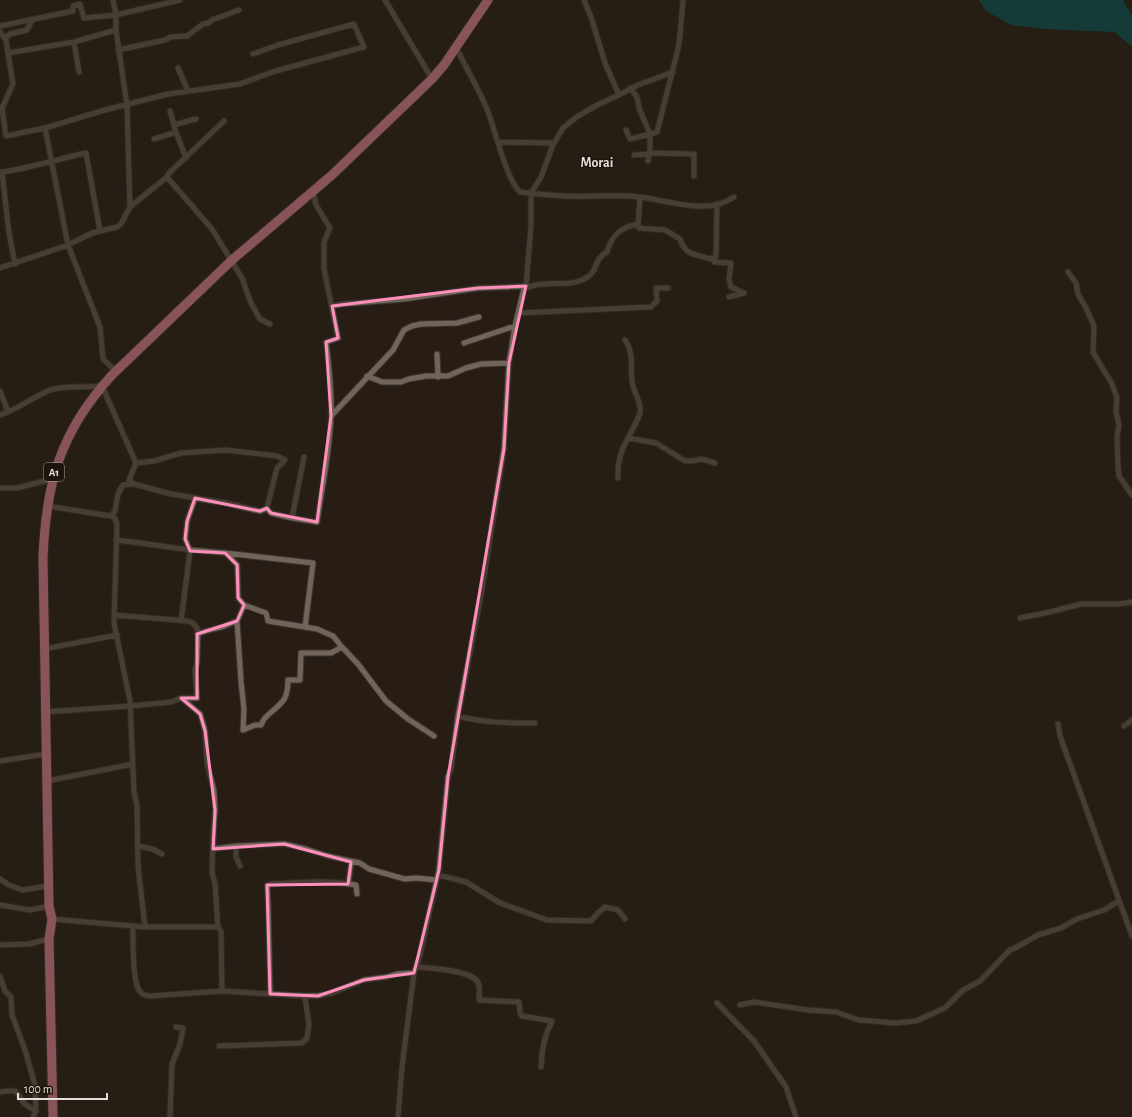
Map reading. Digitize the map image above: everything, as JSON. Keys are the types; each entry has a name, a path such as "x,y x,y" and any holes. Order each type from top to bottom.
{"highway":[{"name":"A1","path":"53,1117 49,939 52,919 49,906 43,558 47,506 52,479 60,453 69,434 95,394 102,386 232,260 332,175 432,79 444,65 488,0"}],"street":[{"path":"113,0 116,14 118,50 127,105 130,207"},
{"path":"0,26 73,11 72,3 80,4 84,18 116,14 180,0"},
{"path":"385,0 432,79"},
{"path":"584,0 591,17 605,63 619,95"},
{"path":"626,130 630,139 657,132 673,72 680,35 683,0"},
{"path":"118,50 165,40 171,37 187,36 203,24 209,23 217,18 239,10"},
{"path":"5,38 10,34 27,30 32,20"},
{"path":"0,32 5,38 13,84 1,109 6,136 45,128 105,110 168,94 240,84 272,72 364,47 354,24 278,45 253,54"},
{"path":"8,53 74,42 116,30"},
{"path":"74,42 79,72"},
{"path":"456,47 487,110 510,175 520,192 563,196 630,196 687,205 707,206 725,202 734,197"},
{"path":"178,68 188,91"},
{"path":"398,1117 402,1067 414,973 420,955 437,878 445,795 458,716 482,590 504,449 509,363 515,326 525,287 531,226 531,193 541,177 546,160 563,128 578,116 630,88 673,72"},
{"path":"630,88 637,97 639,108 650,134 650,154 648,161"},
{"path":"170,111 186,158"},
{"path":"174,125 196,119"},
{"path":"0,268 68,245 92,233 117,227 121,224 130,207 167,177 169,173 224,121"},
{"path":"45,128 68,245 100,328 103,359 117,372"},
{"path":"154,139 176,132"},
{"path":"498,142 554,143"},
{"path":"15,264 1,172 26,169 52,160 86,153 100,231"},
{"path":"634,155 694,154 694,176"},
{"path":"167,177 212,229 242,278 251,303 260,319 270,324"},
{"path":"267,508 271,513 317,522 327,460 331,416 330,372 326,342 338,338 324,269 324,242 330,228 316,205 313,191"},
{"path":"640,198 639,228 665,230 680,239 687,251 714,260"},
{"path":"717,204 716,250 714,260 712,258 714,262 731,263 729,279 731,287 744,293 729,296"},
{"path":"332,306 404,299 478,288 525,287 543,284 574,283 584,280 593,272 597,261 607,252 609,245 620,230 625,227 638,224"},
{"path":"1068,272 1076,283 1078,294 1094,326 1093,352 1112,384 1117,398 1116,411 1118,425 1117,437 1119,476 1132,495"},
{"path":"518,313 651,307 657,301 656,288 668,288"},
{"path":"331,416 393,350 404,330 421,324 457,323 479,317"},
{"path":"464,343 515,326"},
{"path":"618,478 620,457 623,446 640,413 638,398 632,384 630,346 625,340"},
{"path":"437,354 438,377"},
{"path":"367,376 382,382 401,382 426,376 448,376 466,368 481,364 509,363"},
{"path":"0,414 8,412 51,390 102,386 136,463 129,480 134,484"},
{"path":"0,392 8,412"},
{"path":"628,438 656,443 685,461 702,459 715,463"},
{"path":"136,463 154,461 181,453 209,450 226,450 277,456 285,460 277,468 267,508"},
{"path":"292,518 304,458"},
{"path":"0,488 17,488 52,479"},
{"path":"111,516 115,511 118,494 123,484 134,484 171,494 260,511 267,508"},
{"path":"181,620 190,551 185,539 187,521 194,498"},
{"path":"47,506 111,516 114,517 117,524 114,623 130,706 134,764 134,792 138,805 138,866 145,927"},
{"path":"116,540 190,551 225,553 313,563 305,627"},
{"path":"225,553 237,565 238,598 244,605 266,613 268,621 305,627 333,636 358,664 386,701 408,719 434,736"},
{"path":"1020,618 1081,604 1118,604 1132,602"},
{"path":"244,605 237,621 244,710 243,730 255,725 261,725 264,718 282,703 288,690 288,680 300,680 300,653 331,653 342,647"},
{"path":"45,712 130,706 171,702 181,698 197,698 195,670 197,662 198,630 193,622 114,615"},
{"path":"197,634 237,621"},
{"path":"44,649 117,635"},
{"path":"181,698 200,714 205,731 207,763 214,791 215,810 212,872 218,927 221,931 222,991"},
{"path":"458,716 471,720 535,723"},
{"path":"1124,726 1132,720"},
{"path":"1058,724 1060,736 1132,936"},
{"path":"0,761 46,754"},
{"path":"47,781 134,764"},
{"path":"213,849 236,846 284,844 327,856 360,863 369,869 405,879 437,878 466,882 500,903 547,920 591,921 605,907 618,910 625,919"},
{"path":"137,846 162,854"},
{"path":"236,846 236,857 240,866"},
{"path":"348,884 351,861"},
{"path":"0,879 9,885 22,890 49,886"},
{"path":"270,994 267,886 270,884 305,882 348,884 356,885 357,894"},
{"path":"740,1005 754,1002 808,1010 836,1012 859,1020 896,1023 916,1021 944,1008 963,990 980,981 1010,950 1038,935 1061,928 1077,919 1104,910 1119,901"},
{"path":"0,905 30,910 49,906"},
{"path":"52,919 145,927 218,927"},
{"path":"133,926 134,969 137,986 139,991 144,995 150,996 222,991 318,996 332,994 364,980 397,974 414,973"},
{"path":"0,945 29,944 49,939"},
{"path":"417,966 468,975 477,981 479,985 479,1000 519,1002 520,1013 522,1016 552,1020 546,1033 542,1052 541,1068"},
{"path":"0,976 3,992 11,997 11,1012 15,1022 14,1025 25,1050 35,1085 36,1111 33,1117"},
{"path":"219,1046 302,1043 307,1038 309,1024 307,1002 302,996"},
{"path":"717,1003 754,1041 786,1087 796,1117"},
{"path":"170,1117 172,1064 183,1034 183,1028 176,1027"},
{"path":"0,1092 12,1090 16,1091 26,1105 36,1111"}],"highlighted area":[{"path":"526,286 509,363 504,449 448,777 439,870 414,973 364,980 318,996 270,994 267,885 348,884 351,862 284,844 213,849 215,810 205,731 200,714 181,698 197,698 197,634 237,621 244,605 238,598 237,565 225,553 190,551 185,539 187,521 195,498 260,511 267,508 271,513 317,522 331,416 326,342 338,338 332,306 478,288"}],"water":[{"path":"979,0 1123,0 1132,16 1132,47 1115,32 1044,29 1011,25 985,10"}],"district":[{"name":"Morai","path":"597,162"}]}
